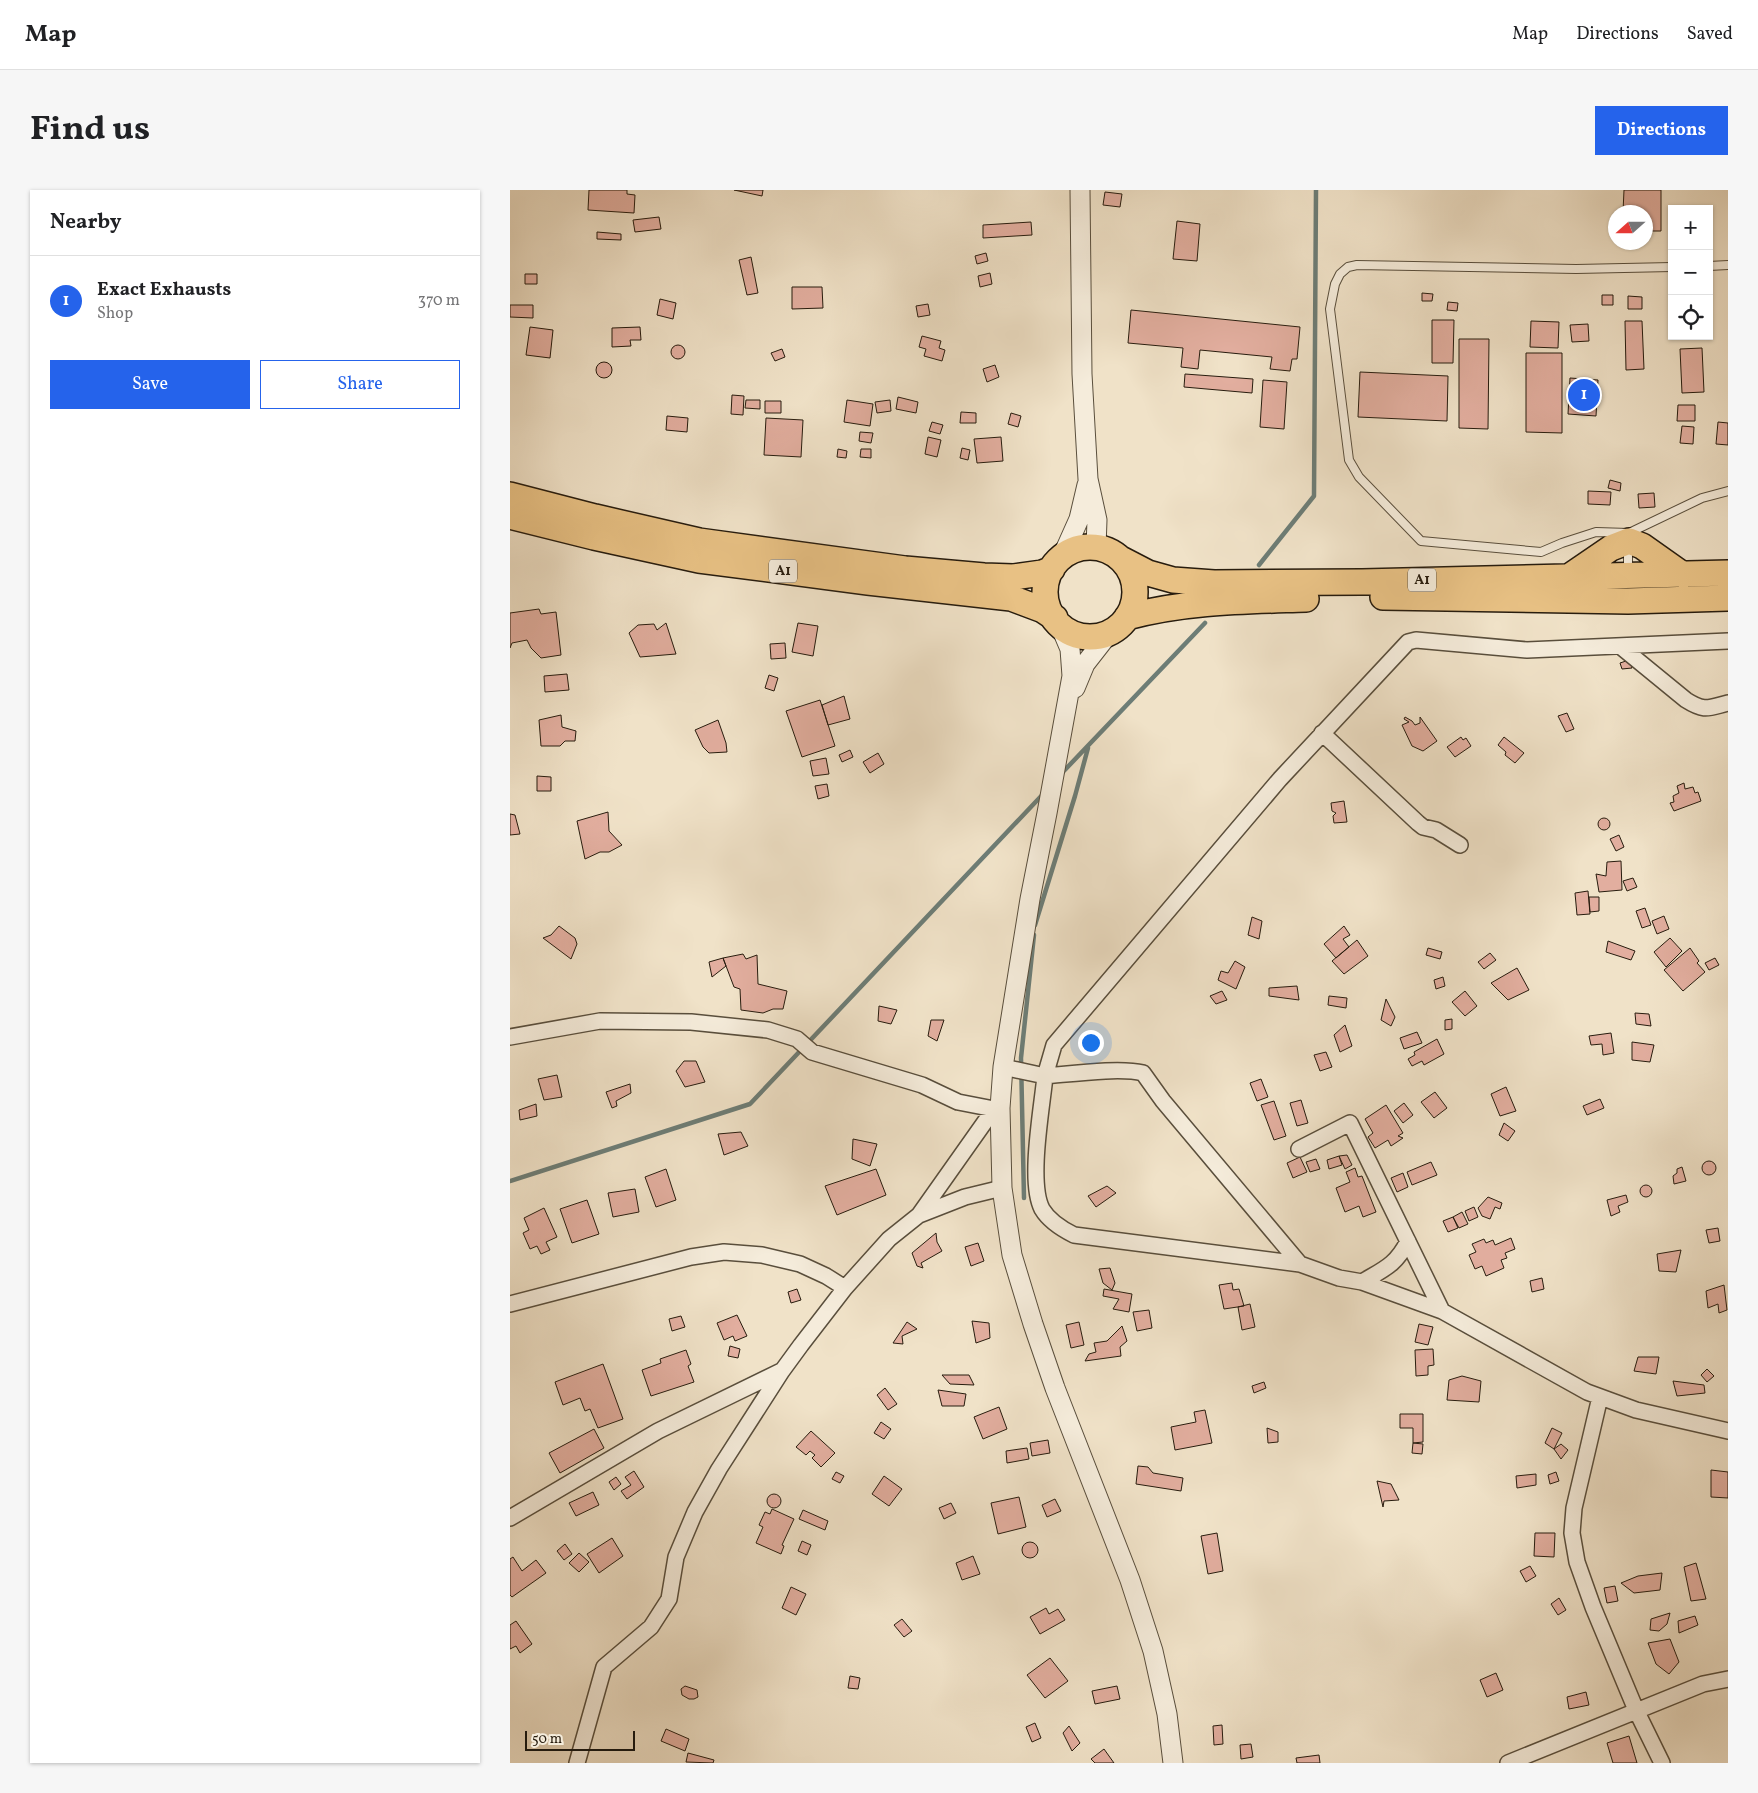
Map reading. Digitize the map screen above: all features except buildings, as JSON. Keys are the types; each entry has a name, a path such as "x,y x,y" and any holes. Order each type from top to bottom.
{"highway":[{"name":"A1","path":"510,496 699,541 905,569 984,576 1013,577 1042,573 1078,548 1096,547 1110,551 1148,573 1173,580 1214,583 1362,582 1728,573"},
{"name":"A1","path":"510,516 699,560 1011,598 1044,610 1070,631 1082,636 1096,636 1156,610 1225,602 1364,597 1628,601 1728,598"},
{"path":"1570,576 1629,537 1684,575"},
{"path":"1118,625 1135,598 1135,587 1128,567 1121,559"},
{"path":"1057,563 1047,581 1046,594 1048,607 1057,621"}],"street":[{"path":"1080,190 1082,374 1088,479 1097,520 1096,547"},
{"path":"1057,563 1079,519 1088,479"},
{"path":"1057,621 1070,649 1072,676 1057,764 1030,899 997,1109 1002,1188 1012,1254 1033,1324 1055,1388 1130,1580 1153,1651 1167,1714 1173,1763"},
{"path":"1067,708 1085,664 1118,625"},
{"path":"1728,641 1527,650 1416,640 1408,642 1280,779 1054,1045 1045,1076 1034,1177 1042,1210 1059,1227 1074,1235 1300,1264 1339,1278 1362,1282 1442,1311 1587,1392 1636,1410 1728,1431"},
{"path":"1620,646 1698,708 1704,709 1728,703"},
{"path":"1322,734 1418,823 1423,827 1436,830 1460,845"},
{"path":"510,1037 600,1022 691,1022 768,1030 797,1039 812,1052 922,1085 958,1102 997,1109"},
{"path":"1003,1067 1045,1076 1116,1071 1143,1073 1163,1101 1300,1264"},
{"path":"577,1763 604,1666 651,1627 669,1599 676,1557 695,1512 719,1469 782,1371 845,1288 889,1239 919,1215 997,1109"},
{"path":"1299,1149 1350,1123 1442,1311"},
{"path":"919,1215 965,1197 1002,1188"},
{"path":"1362,1282 1388,1267 1400,1256 1408,1242"},
{"path":"510,1304 691,1257 724,1252 762,1255 800,1264 826,1276 845,1288"},
{"path":"510,1518 658,1431 782,1371"},
{"path":"1600,1397 1574,1508 1572,1533 1577,1562 1593,1607 1636,1710 1662,1763"},
{"path":"1508,1763 1703,1684 1728,1679"}],"lane":[{"path":"1668,267 1576,269 1357,265 1348,267 1340,274 1335,284 1330,309 1349,460 1359,477 1421,541 1541,552 1596,532 1629,537 1702,498 1728,491"},
{"path":"1713,266 1728,265"},
{"path":"1628,575 1629,537"}],"waterway":[{"path":"1259,565 1314,496 1316,190"},
{"path":"1060,775 1205,623"},
{"path":"1035,925 1088,748"},
{"path":"510,1181 750,1104 1045,792"},
{"path":"1024,1198 1021,1058 1034,935"}],"place":[{"name":"Exact Exhausts","path":"1584,395"}]}
